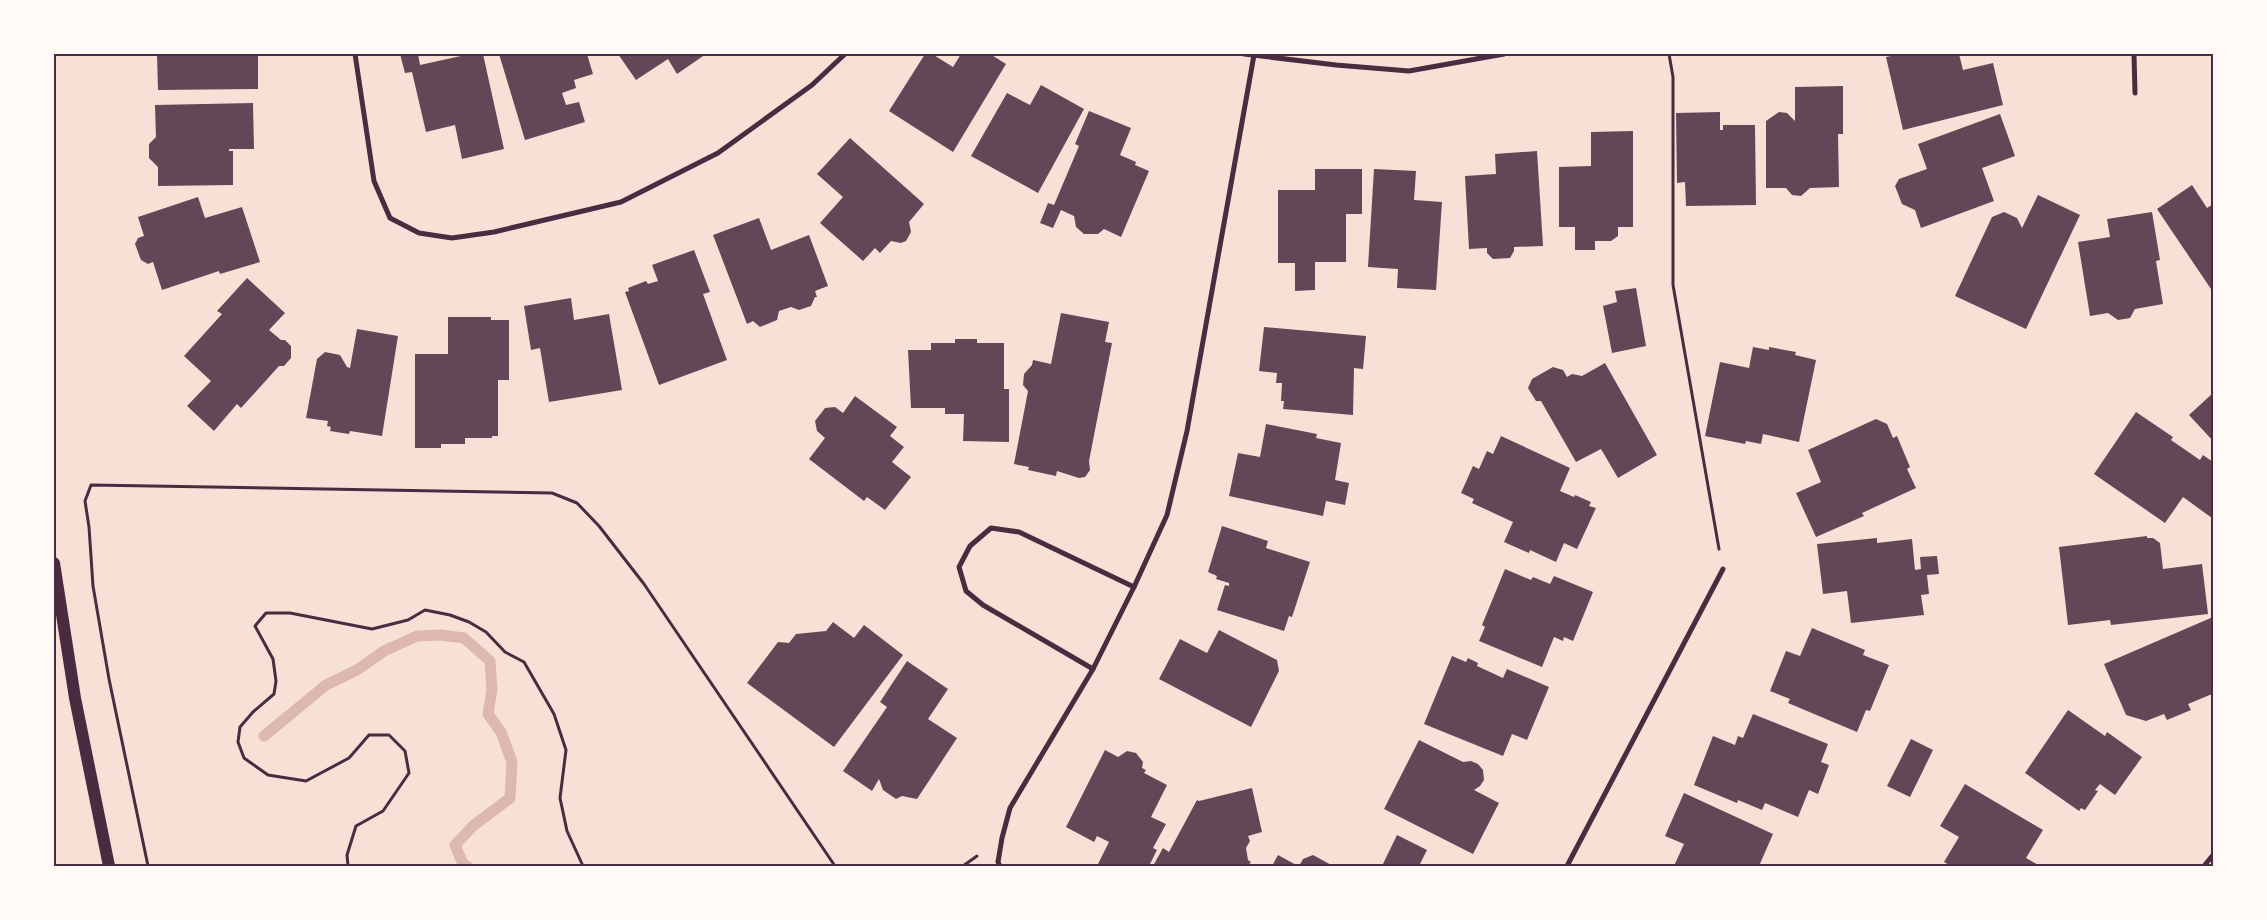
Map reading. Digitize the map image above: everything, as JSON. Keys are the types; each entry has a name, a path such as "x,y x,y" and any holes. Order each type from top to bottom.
{"main road":[{"path":"54,563 75,698 109,866"}],"street":[{"path":"355,54 374,181 390,218 419,233 452,238 494,232 621,202 718,153 812,85 844,54"},
{"path":"1244,54 1336,66 1409,71 1504,54"},
{"path":"2134,54 2135,93"},
{"path":"999,864 1002,838 1010,808 1093,669 1134,587 1167,514 1187,431 1254,56"},
{"path":"1093,669 983,605 966,591 958,567 970,546 991,528 1019,532 1134,587"},
{"path":"1567,866 1723,569"},
{"path":"2204,866 2213,855"}],"path":[{"path":"1669,54 1673,77 1673,285 1723,569"},
{"path":"148,866 109,679 93,586 89,527 85,501 91,485 552,493 577,503 599,526 644,584 835,866"},
{"path":"348,866 347,855 356,826 383,811 409,773 405,751 389,735 369,735 349,758 306,781 268,775 244,758 238,742 240,727 274,694 276,681 273,660 255,626 266,614 290,614 372,629 408,620 425,610 450,615 470,622 486,632 505,652 524,662 554,714 566,750 560,798 567,831 583,866"}],"building":[{"path":"157,54 258,54 258,89 158,90"},
{"path":"400,54 418,54 420,65 470,54 483,54 504,149 462,159 455,125 426,132 412,72 405,73"},
{"path":"499,54 587,54 593,74 574,80 576,88 562,93 566,105 579,102 585,122 525,140"},
{"path":"618,54 706,54 677,74 668,59 636,80"},
{"path":"925,54 932,54 953,67 961,54 990,54 1006,64 953,152 889,111"},
{"path":"1901,54 1959,54 1963,70 1993,63 2003,105 1903,130 1886,57"},
{"path":"1041,85 1084,109 1038,193 971,156 1007,93 1030,105"},
{"path":"1843,86 1843,134 1838,134 1839,187 1810,188 1801,196 1792,195 1786,188 1766,188 1766,121 1779,112 1787,113 1795,121 1795,87"},
{"path":"253,103 254,149 229,149 229,151 233,151 233,185 158,186 158,167 149,158 149,144 156,137 155,105"},
{"path":"1089,111 1131,128 1120,155 1136,162 1135,165 1149,171 1121,237 1104,229 1098,234 1084,234 1076,227 1074,216 1061,210 1053,228 1040,223 1048,203 1054,205 1079,146 1075,144"},
{"path":"1720,112 1720,130 1723,130 1723,125 1755,125 1756,205 1686,206 1685,182 1677,183 1676,113"},
{"path":"2000,114 2015,156 1982,168 1994,201 1921,228 1915,210 1902,204 1895,186 1899,179 1927,169 1918,144"},
{"path":"1633,131 1633,227 1618,227 1618,236 1611,241 1595,241 1595,250 1575,250 1575,227 1559,227 1559,167 1591,166 1591,132"},
{"path":"850,138 924,204 909,222 911,232 906,241 901,243 891,241 880,253 875,248 863,261 820,223 843,197 817,174"},
{"path":"1537,151 1543,246 1514,247 1510,258 1493,259 1487,253 1487,248 1469,249 1465,176 1496,174 1495,154"},
{"path":"1315,169 1362,169 1362,214 1346,214 1346,262 1315,262 1315,290 1295,291 1295,263 1278,263 1278,190 1315,190"},
{"path":"1374,169 1416,171 1414,200 1442,202 1436,290 1397,288 1398,269 1368,267"},
{"path":"2192,185 2207,208 2213,204 2213,292 2157,209"},
{"path":"2038,195 2080,215 2026,329 1955,296 1992,217 2004,212 2017,218 2022,228"},
{"path":"198,197 205,218 242,207 260,262 220,274 219,271 162,290 153,262 148,264 141,260 135,244 138,238 144,236 138,217"},
{"path":"2152,212 2160,260 2156,261 2163,304 2135,309 2130,318 2118,320 2108,313 2090,316 2078,242 2110,237 2107,219"},
{"path":"759,218 771,250 809,235 828,286 815,291 817,297 815,297 811,306 799,310 791,307 779,311 777,320 760,327 753,321 747,324 713,235"},
{"path":"694,250 710,292 703,294 727,360 659,385 625,292 629,291 628,288 646,281 648,284 658,281 652,265"},
{"path":"247,278 285,313 269,330 291,346 291,358 284,366 279,366 241,408 237,404 214,431 187,406 211,381 184,356 222,314 217,311"},
{"path":"1636,288 1646,346 1612,353 1603,306 1617,302 1615,291"},
{"path":"571,298 574,320 609,314 622,390 549,402 540,348 531,350 524,306"},
{"path":"1061,313 1109,322 1105,342 1112,343 1089,461 1090,470 1085,477 1079,478 1057,471 1056,476 1028,470 1029,467 1014,464 1028,391 1023,385 1024,374 1032,365 1033,360 1051,364"},
{"path":"448,317 491,317 491,320 509,320 509,380 498,380 498,436 492,436 492,438 465,438 465,444 441,444 441,448 415,448 415,354 448,354"},
{"path":"1264,327 1366,336 1363,369 1354,368 1353,415 1283,409 1284,401 1281,401 1282,383 1276,383 1277,373 1259,371"},
{"path":"357,329 398,336 382,436 350,431 349,434 330,431 331,427 327,426 328,421 306,418 317,359 325,352 340,355 347,367 350,368"},
{"path":"955,339 977,339 977,343 1004,343 1004,389 1009,389 1009,442 963,441 964,414 945,414 945,408 911,408 908,350 931,350 931,343 955,343"},
{"path":"1753,347 1769,350 1769,347 1796,352 1795,355 1816,360 1799,442 1763,434 1761,444 1746,441 1745,444 1705,436 1720,362 1749,368"},
{"path":"1605,363 1657,455 1618,478 1601,449 1576,462 1541,401 1536,401 1528,388 1532,379 1553,367 1563,370 1567,377 1572,374 1582,376"},
{"path":"2213,393 2213,441 2189,415"},
{"path":"855,396 897,427 890,436 904,447 892,462 911,477 885,510 867,497 864,501 809,459 825,438 817,431 815,421 825,408 835,407 843,413"},
{"path":"2136,412 2173,437 2171,440 2200,460 2203,455 2213,462 2212,518 2183,497 2165,523 2094,474"},
{"path":"1876,419 1887,424 1893,438 1897,436 1910,467 1907,469 1916,488 1862,513 1864,516 1816,537 1796,493 1821,482 1808,450"},
{"path":"1266,424 1317,434 1316,438 1341,443 1335,480 1349,483 1345,505 1326,501 1323,516 1229,496 1238,453 1260,457"},
{"path":"1501,436 1570,468 1560,491 1591,502 1589,506 1596,508 1577,549 1564,543 1556,562 1530,550 1529,553 1504,542 1513,522 1472,503 1474,499 1461,493 1473,466 1479,469 1487,451 1493,454"},
{"path":"1222,526 1268,541 1266,548 1310,562 1292,617 1289,616 1284,631 1217,610 1225,585 1229,586 1229,583 1216,579 1217,576 1208,572"},
{"path":"2147,536 2147,538 2153,538 2160,543 2163,569 2202,564 2208,614 2111,625 2110,620 2068,625 2059,547"},
{"path":"1877,538 1877,543 1912,539 1915,570 1921,569 1920,557 1937,556 1939,574 1927,575 1929,594 1921,595 1924,615 1851,623 1847,591 1823,594 1817,544"},
{"path":"1505,569 1531,580 1533,577 1550,584 1554,576 1593,592 1573,641 1564,637 1563,641 1554,637 1542,667 1479,641 1485,627 1482,625"},
{"path":"2213,617 2212,694 2188,704 2191,710 2167,720 2164,714 2146,721 2126,715 2104,664"},
{"path":"833,622 854,638 864,625 903,655 834,747 747,683 778,642 789,643 796,634 826,631"},
{"path":"1812,628 1865,650 1863,655 1889,665 1870,711 1866,710 1857,732 1788,703 1790,699 1770,691 1786,651 1800,656"},
{"path":"1219,630 1277,660 1279,671 1251,727 1159,679 1180,639 1207,653"},
{"path":"1452,656 1466,662 1468,658 1478,663 1477,666 1503,678 1507,669 1549,687 1527,740 1512,734 1503,756 1424,724"},
{"path":"907,661 948,689 928,719 957,738 917,799 902,796 896,799 883,790 879,779 872,791 843,771 887,707 880,702"},
{"path":"2068,710 2105,736 2107,732 2142,757 2115,795 2100,784 2095,790 2098,791 2085,810 2081,808 2079,811 2025,773"},
{"path":"1753,714 1828,744 1821,762 1829,765 1818,794 1809,790 1798,817 1765,803 1762,810 1738,800 1737,803 1694,785 1713,736 1735,745 1738,736 1743,738"},
{"path":"1911,739 1933,750 1910,797 1887,786"},
{"path":"1419,740 1463,762 1471,761 1478,764 1483,770 1484,780 1474,790 1499,803 1473,854 1384,809"},
{"path":"1105,750 1118,757 1127,751 1136,753 1143,762 1142,768 1146,770 1144,773 1167,785 1151,817 1166,824 1153,848 1157,850 1149,866 1097,866 1109,842 1097,836 1094,842 1066,827"},
{"path":"1965,784 2043,830 2026,858 2040,866 1951,866 1944,862 1959,837 1940,826"},
{"path":"1252,788 1262,832 1248,836 1250,841 1246,848 1248,860 1251,862 1248,866 1153,866 1163,848 1169,852 1197,800"},
{"path":"1684,793 1773,834 1759,866 1674,866 1684,844 1665,836"},
{"path":"1397,835 1427,850 1419,866 1382,866"},
{"path":"1278,855 1298,866 1272,866"},
{"path":"1313,855 1333,866 1299,866 1303,859"}],"waterway":[{"path":"264,736 326,685 357,670 384,651 417,636 441,635 464,638 490,661 492,689 488,714 501,732 512,762 510,798 473,826 455,845 463,864 467,866"}]}
